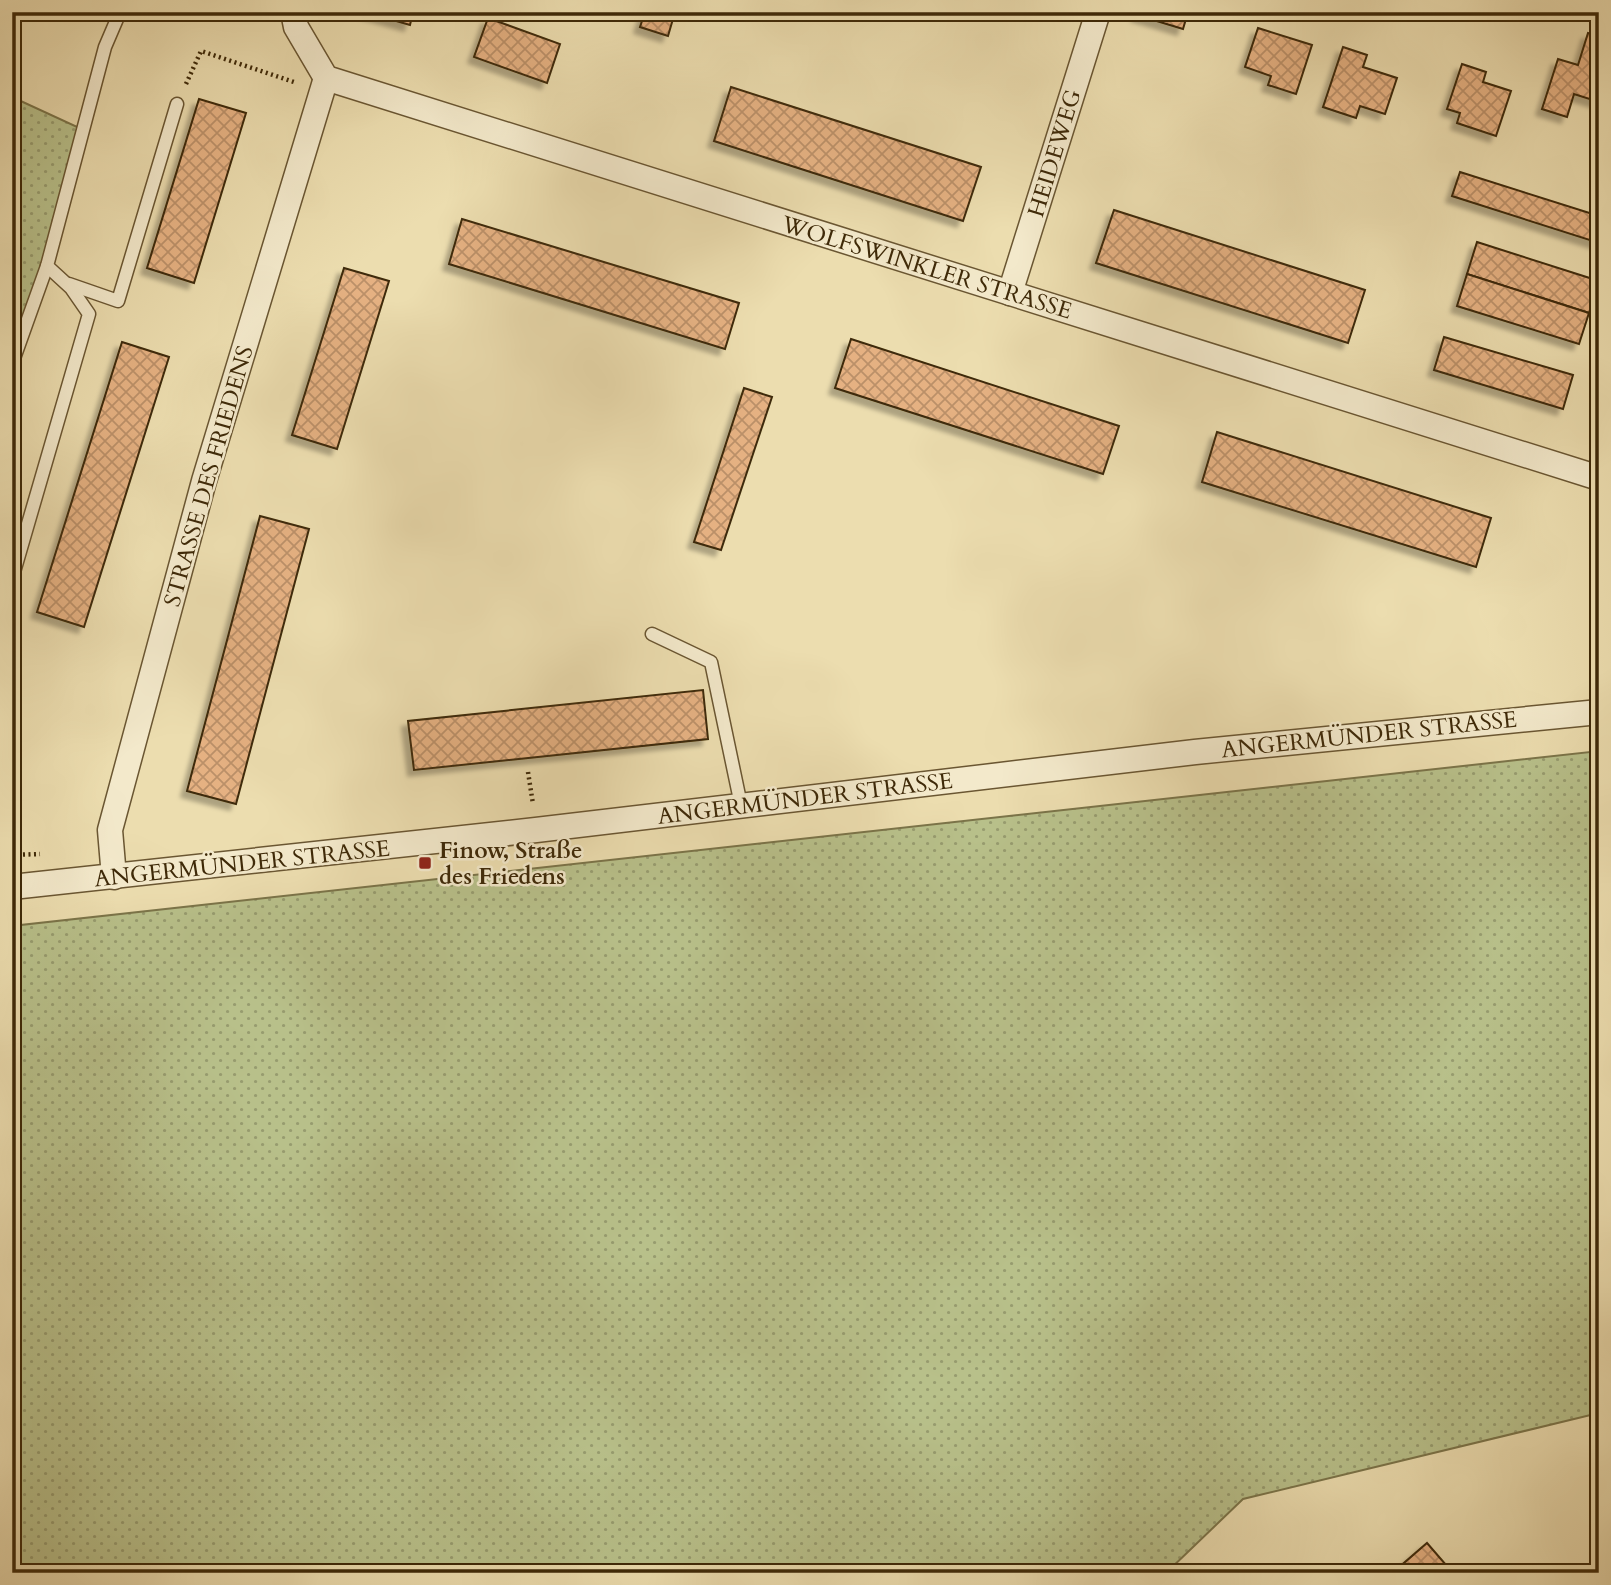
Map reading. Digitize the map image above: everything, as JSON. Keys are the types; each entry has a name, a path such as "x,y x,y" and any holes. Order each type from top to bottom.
{"street":[{"path":"293,12 296,27 326,78"},
{"name":"HEIDEWEG","path":"1010,293 1098,12"},
{"name":"WOLFSWINKLER STRASSE","path":"326,78 1599,478"},
{"name":"STRASSE DES FRIEDENS","path":"114,877 110,830 204,481 326,78"},
{"name":"ANGERMÜNDER STRASSE","path":"12,887 1195,752 1599,712"}],"lane":[{"path":"12,364 47,266 105,47 121,12"},
{"path":"65,283 118,301 177,104"},
{"path":"12,579 89,314 71,288 47,266"},
{"path":"652,634 711,662 741,805"}],"path":[{"path":"177,104 201,51 300,84 326,78"},
{"path":"528,772 533,809"}],"green space":[{"path":"12,97 86,131 12,364"},
{"path":"1599,751 1599,1413 1243,1499 1166,1573 12,1573 12,926"}],"building":[{"path":"365,12 413,12 410,25"},
{"path":"645,12 675,12 668,36 640,27"},
{"path":"1138,12 1188,12 1183,29 1137,15"},
{"path":"488,18 560,44 547,83 474,57"},
{"path":"1258,28 1312,45 1296,94 1268,85 1271,76 1245,67"},
{"path":"1588,33 1599,36 1599,102 1574,94 1567,117 1542,109 1558,59 1578,65"},
{"path":"1343,47 1367,55 1363,67 1397,78 1385,114 1360,106 1356,118 1323,107"},
{"path":"1462,64 1486,72 1483,82 1511,91 1496,136 1457,123 1460,113 1447,109"},
{"path":"731,87 981,167 963,221 714,141"},
{"path":"199,99 246,113 194,283 147,268"},
{"path":"1460,172 1599,216 1599,243 1452,196"},
{"path":"1114,210 1365,290 1348,343 1096,263"},
{"path":"462,219 739,303 725,349 449,264"},
{"path":"1477,242 1599,281 1589,313 1467,274"},
{"path":"344,268 389,281 337,449 292,435"},
{"path":"1467,274 1589,313 1579,344 1457,306"},
{"path":"1444,337 1573,375 1563,409 1434,370"},
{"path":"851,339 1119,426 1103,474 835,388"},
{"path":"122,342 169,357 84,627 37,612"},
{"path":"744,388 772,397 721,550 694,542"},
{"path":"1217,432 1491,518 1476,567 1202,482"},
{"path":"260,516 309,529 236,804 187,791"},
{"path":"703,690 708,739 414,770 408,721"},
{"path":"1427,1543 1453,1573 1400,1573 1397,1569"}],"place":[{"name":"Finow, Straße des Friedens","path":"425,863"}]}
